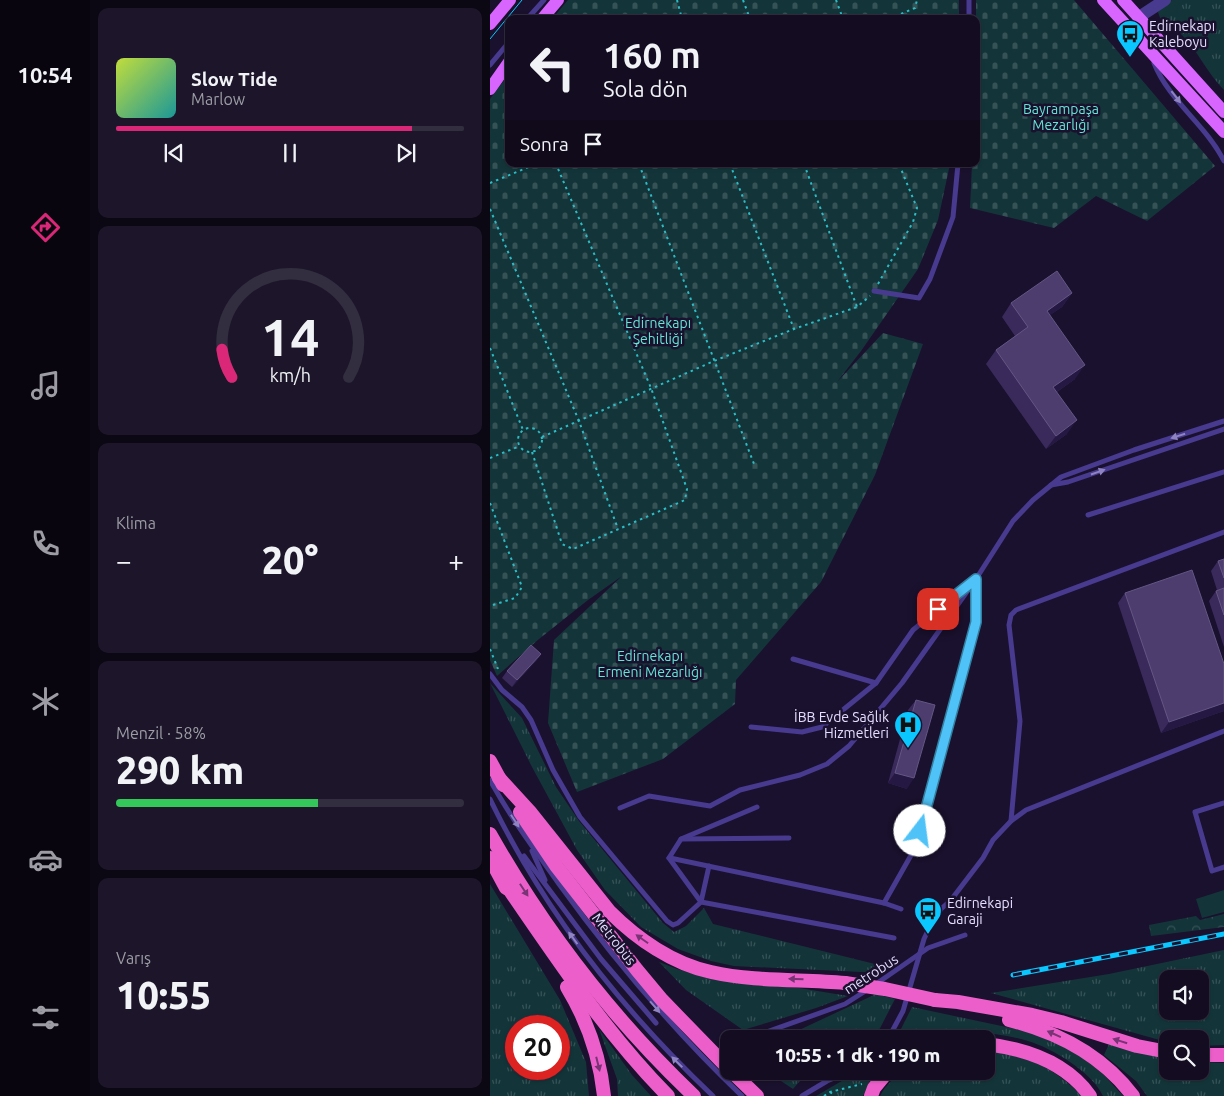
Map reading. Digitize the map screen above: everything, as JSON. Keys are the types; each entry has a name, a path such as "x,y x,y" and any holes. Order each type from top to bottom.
{"highway":[{"path":"490,761 495,779 547,853 637,970 662,1000 720,1059"},
{"path":"495,779 531,813 610,912 660,951 709,972 845,983 885,989 935,1000 955,1007 1032,1026 1057,1035 1075,1045 1115,1075 1133,1096"},
{"path":"490,834 520,885 570,956 628,1028 694,1096"},
{"path":"490,858 525,923 575,1000 590,1032 599,1065 604,1096"},
{"path":"502,879 563,969 600,1018 639,1066 668,1096"},
{"path":"935,1000 958,1002 1032,1015 1137,1046 1159,1050"},
{"path":"995,1046 1029,1053 1049,1061 1073,1077 1090,1096"},
{"path":"1209,1055 1224,1055"},
{"path":"741,1080 757,1096"},
{"path":"871,1096 874,1088 881,1080"}],"main road":[{"path":"490,24 510,0"},
{"path":"545,15 558,0"},
{"path":"1123,0 1224,112"},
{"path":"1102,1 1224,132"},
{"path":"490,89 505,68"}],"street":[{"path":"1139,17 1166,0"}],"lane":[{"path":"531,15 544,0"},
{"path":"969,0 969,15"},
{"path":"490,66 505,47"},
{"path":"1152,55 1164,81 1224,161"},
{"path":"874,291 919,298 930,279 953,217 958,167"},
{"path":"620,808 649,796 710,806 740,790 800,775 827,764 849,746 902,683 976,579 1013,521 1032,500 1061,477 1224,421"},
{"path":"1051,485 1068,482 1224,429"},
{"path":"1088,514 1224,472"},
{"path":"1011,821 1020,721 1009,626 1011,615 1016,610 1224,532"},
{"path":"751,727 802,732 822,728 876,683 913,630 976,579"},
{"path":"884,903 914,850 976,622 976,579"},
{"path":"793,659 876,683"},
{"path":"490,674 502,690 522,707 553,770 580,817 667,921 673,925 678,923 701,902 709,866"},
{"path":"893,1030 903,1011 924,938 941,909 951,900 983,858 993,840 1011,821 1026,810 1224,730"},
{"name":"Metrobüs","path":"495,779 524,835 624,970 667,1020 742,1096"},
{"path":"490,799 533,880 580,948 660,1044 712,1096"},
{"path":"1224,803 1195,812 1212,871 1224,867"},
{"path":"669,858 681,839 757,806"},
{"path":"524,835 548,887"},
{"path":"681,839 789,838"},
{"path":"516,846 601,959 656,1023"},
{"path":"669,858 884,903 901,909"},
{"path":"669,858 701,902 894,938"},
{"name":"metrobus","path":"772,1030 845,1004 928,948 965,935"},
{"path":"802,1096 831,1080"}],"path":[{"path":"677,0 681,15"},
{"path":"743,0 749,15"},
{"path":"836,0 842,15"},
{"path":"898,15 914,8 917,0"},
{"path":"490,183 529,167"},
{"path":"532,452 562,544 573,549 685,500 687,489 651,388 557,167"},
{"path":"640,167 754,464"},
{"path":"731,167 794,329"},
{"path":"805,167 857,307"},
{"path":"542,437 714,361 794,329 857,307 866,301 874,291 912,222 917,208 901,167"},
{"path":"490,209 579,421 618,529"},
{"path":"490,348 523,430"},
{"path":"533,428 542,437 539,448 532,452 526,451 520,446 519,437 523,430 533,428"},
{"path":"490,458 520,446"},
{"path":"490,503 522,587 515,598 490,606"},
{"path":"490,649 498,669"},
{"path":"824,1096 830,1092 858,1086 868,1081"},
{"path":"830,1092 835,1096"}],"green space":[{"path":"568,0 959,0 959,15 555,15"},
{"name":"Bayrampaşa Mezarlığı","path":"976,0 1074,0 1215,166 1147,221 1096,196 1054,228 970,208 972,167 980,167 980,15 976,15"},
{"path":"1172,0 1224,0 1224,90 1186,39 1177,30 1164,23 1160,17 1158,12 1163,4"},
{"name":"Edirnekapı Şehitliği","path":"505,79 505,167 949,167 938,220 918,269 837,382 883,333 923,344 875,475 821,582 736,680 735,704 663,759 577,792 548,723 554,640 622,576 539,639 497,676 490,660 490,99"},
{"path":"490,683 522,718 556,787 579,821 663,923 674,932 686,926 704,908 713,924 887,967 883,973 734,966 711,961 678,949 641,927 605,890 577,850 532,767"},
{"path":"490,884 560,1000 566,1015 505,1015 505,1080 570,1080 570,1024 586,1062 589,1096 490,1096"},
{"path":"1224,890 1224,912 1202,918 1196,899"},
{"path":"1224,914 1224,927 1151,936 1149,925 1196,916 1200,920"},
{"path":"1224,950 1224,1045 1209,1046 1209,1030 1159,1030 1159,1040 991,993 1109,974"},
{"path":"659,962 711,979 799,988 848,996 816,1008 743,1030 686,990"},
{"path":"876,994 895,999 879,1030 799,1030"},
{"path":"912,1007 1034,1033 1061,1044 1083,1058 1103,1074 1123,1096 1103,1096 1090,1078 1059,1055 1038,1044 995,1034 995,1030 900,1030"},
{"path":"599,1029 632,1075 651,1096 618,1096 617,1079"},
{"path":"1109,1044 1159,1056 1159,1080 1209,1080 1209,1062 1224,1063 1224,1096 1147,1096 1136,1081 1104,1055"},
{"path":"995,1052 1038,1064 1071,1085 1082,1096 880,1096 892,1080 995,1080"},
{"path":"780,1080 801,1080 793,1089"},
{"path":"844,1080 870,1080 863,1096 816,1096"}],"building":[{"path":"1057,271 1072,293 1047,311 1085,365 1053,387 1077,420 1056,436 996,350 1028,327 1011,303"},
{"path":"1224,559 1224,578 1218,561"},
{"path":"1192,570 1224,664 1224,703 1169,722 1125,593"},
{"path":"1224,588 1224,615 1216,591"},
{"path":"531,645 541,654 517,680 507,671"},
{"name":"İBB Evde Sağlık Hizmetleri","path":"916,700 935,705 914,778 895,773"}],"tram line":[{"path":"510,15 522,0"},
{"path":"490,39 505,21"}],"railway":[{"path":"1013,975 1224,934"}],"place":[{"name":"Edirnekapı Kaleboyu","path":"1130,58"},
{"name":"İBB Evde Sağlık Hizmetleri","path":"908,749"},
{"name":"Edirnekapi Garaji","path":"928,935"}],"route":[{"path":"920,831 976,622 976,579 938,609"}],"park label":[{"name":"Edirnekapı Ermeni Mezarlığı","path":"650,664"}]}
